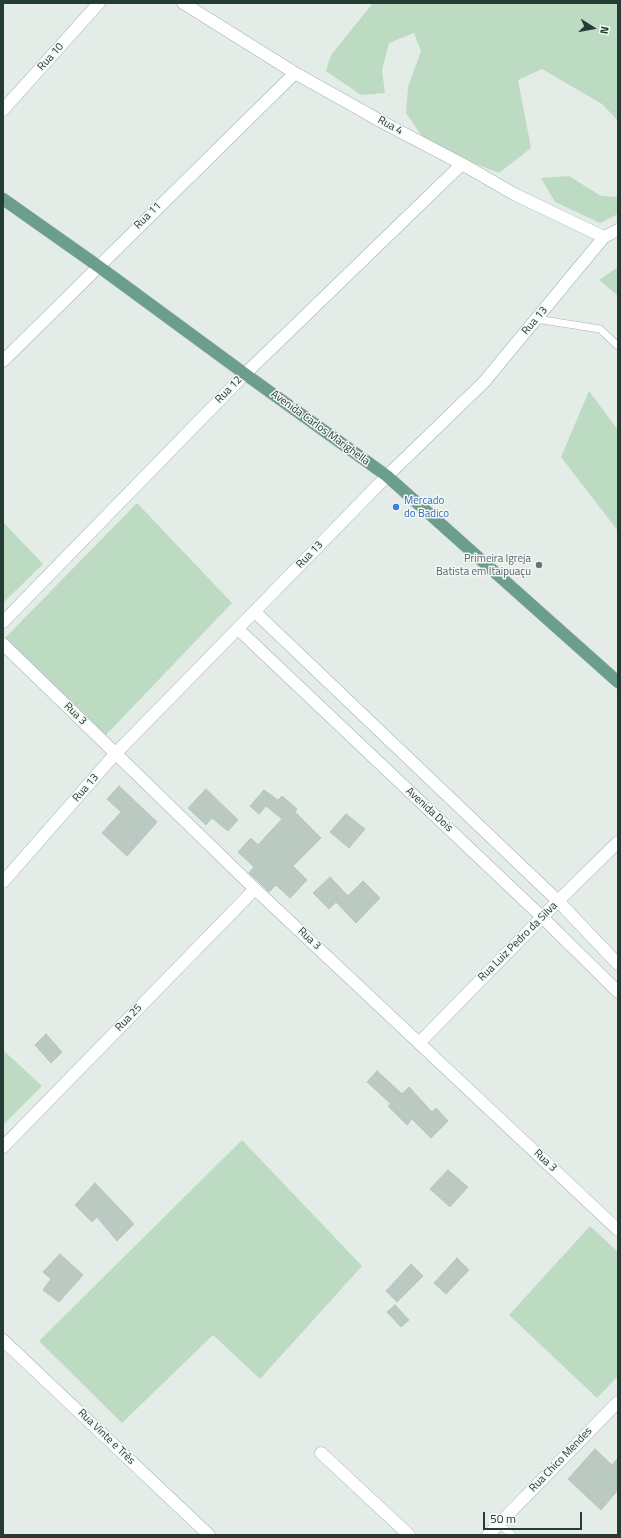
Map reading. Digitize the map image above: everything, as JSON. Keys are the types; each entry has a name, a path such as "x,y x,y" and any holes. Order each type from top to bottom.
{"main road":[{"name":"Avenida Carlos Marighella","path":"3,199 98,266 387,476 618,682"}],"street":[{"name":"Rua 10","path":"3,110 99,3"},
{"name":"Rua 4","path":"184,3 295,73 384,123 462,164 516,195 604,237"},
{"name":"Rua 11","path":"3,361 295,73"},
{"name":"Rua 12","path":"3,622 245,374 462,164"},
{"name":"Rua 13","path":"3,882 116,754 387,476 484,382 604,237 618,230"},
{"name":"Avenida Dois","path":"255,612 558,901 618,964"},
{"name":"Avenida Dois","path":"238,629 542,917 618,992"},
{"name":"Rua 3","path":"3,644 255,889 618,1230"},
{"name":"Rua Luiz Pedro da Silva","path":"419,1043 542,917 618,842"},
{"name":"Rua 25","path":"3,1147 255,889"},
{"name":"Rua Vinte e Três","path":"3,1340 209,1535"},
{"name":"Rua Chico Mendes","path":"488,1535 618,1402"},
{"path":"322,1454 409,1535"}],"lane":[{"path":"536,319 600,329 618,346"},
{"path":"499,1524 512,1535"}],"green space":[{"path":"373,3 618,3 618,121 602,104 542,69 518,80 531,148 499,173 429,146 406,113 408,87 421,51 414,33 389,43 382,70 385,93 361,95 326,71 331,55"},
{"path":"569,176 601,196 618,197 618,214 600,223 555,202 541,178"},
{"path":"618,267 618,296 599,280"},
{"path":"589,391 618,430 618,531 561,457"},
{"path":"137,503 232,603 105,736 4,639"},
{"path":"3,522 43,564 3,603"},
{"path":"3,1050 42,1086 3,1125"},
{"path":"242,1140 362,1266 260,1379 213,1335 122,1423 39,1341"},
{"path":"590,1226 618,1252 618,1376 597,1398 509,1315"}],"building":[{"path":"119,786 157,822 127,856 102,833 121,812 107,799"},
{"path":"206,789 238,820 228,831 212,818 206,825 188,808"},
{"path":"264,790 278,800 282,796 297,809 295,812 321,838 293,866 307,880 290,898 276,885 269,892 249,873 254,867 238,852 251,838 258,845 282,819 266,806 259,814 250,806"},
{"path":"346,814 365,829 349,848 330,832"},
{"path":"330,877 348,896 363,881 380,898 356,923 336,902 329,909 313,893"},
{"path":"46,1034 62,1052 51,1063 35,1045"},
{"path":"377,1071 402,1094 409,1087 432,1112 436,1108 448,1121 431,1138 412,1119 407,1125 388,1106 391,1104 367,1082"},
{"path":"448,1170 468,1187 450,1207 430,1189"},
{"path":"95,1183 134,1224 117,1241 97,1217 92,1222 75,1205"},
{"path":"60,1254 83,1275 59,1302 43,1290 51,1279 43,1272"},
{"path":"457,1258 469,1270 446,1294 434,1283"},
{"path":"411,1264 423,1276 397,1302 386,1291"},
{"path":"395,1305 409,1320 401,1327 387,1312"},
{"path":"595,1449 612,1465 618,1458 618,1490 601,1510 568,1479"}],"place":[{"name":"Mercado do Badico","path":"396,507"},
{"name":"Primeira Igreja Batista em Itaipuaçu","path":"539,565"}]}
